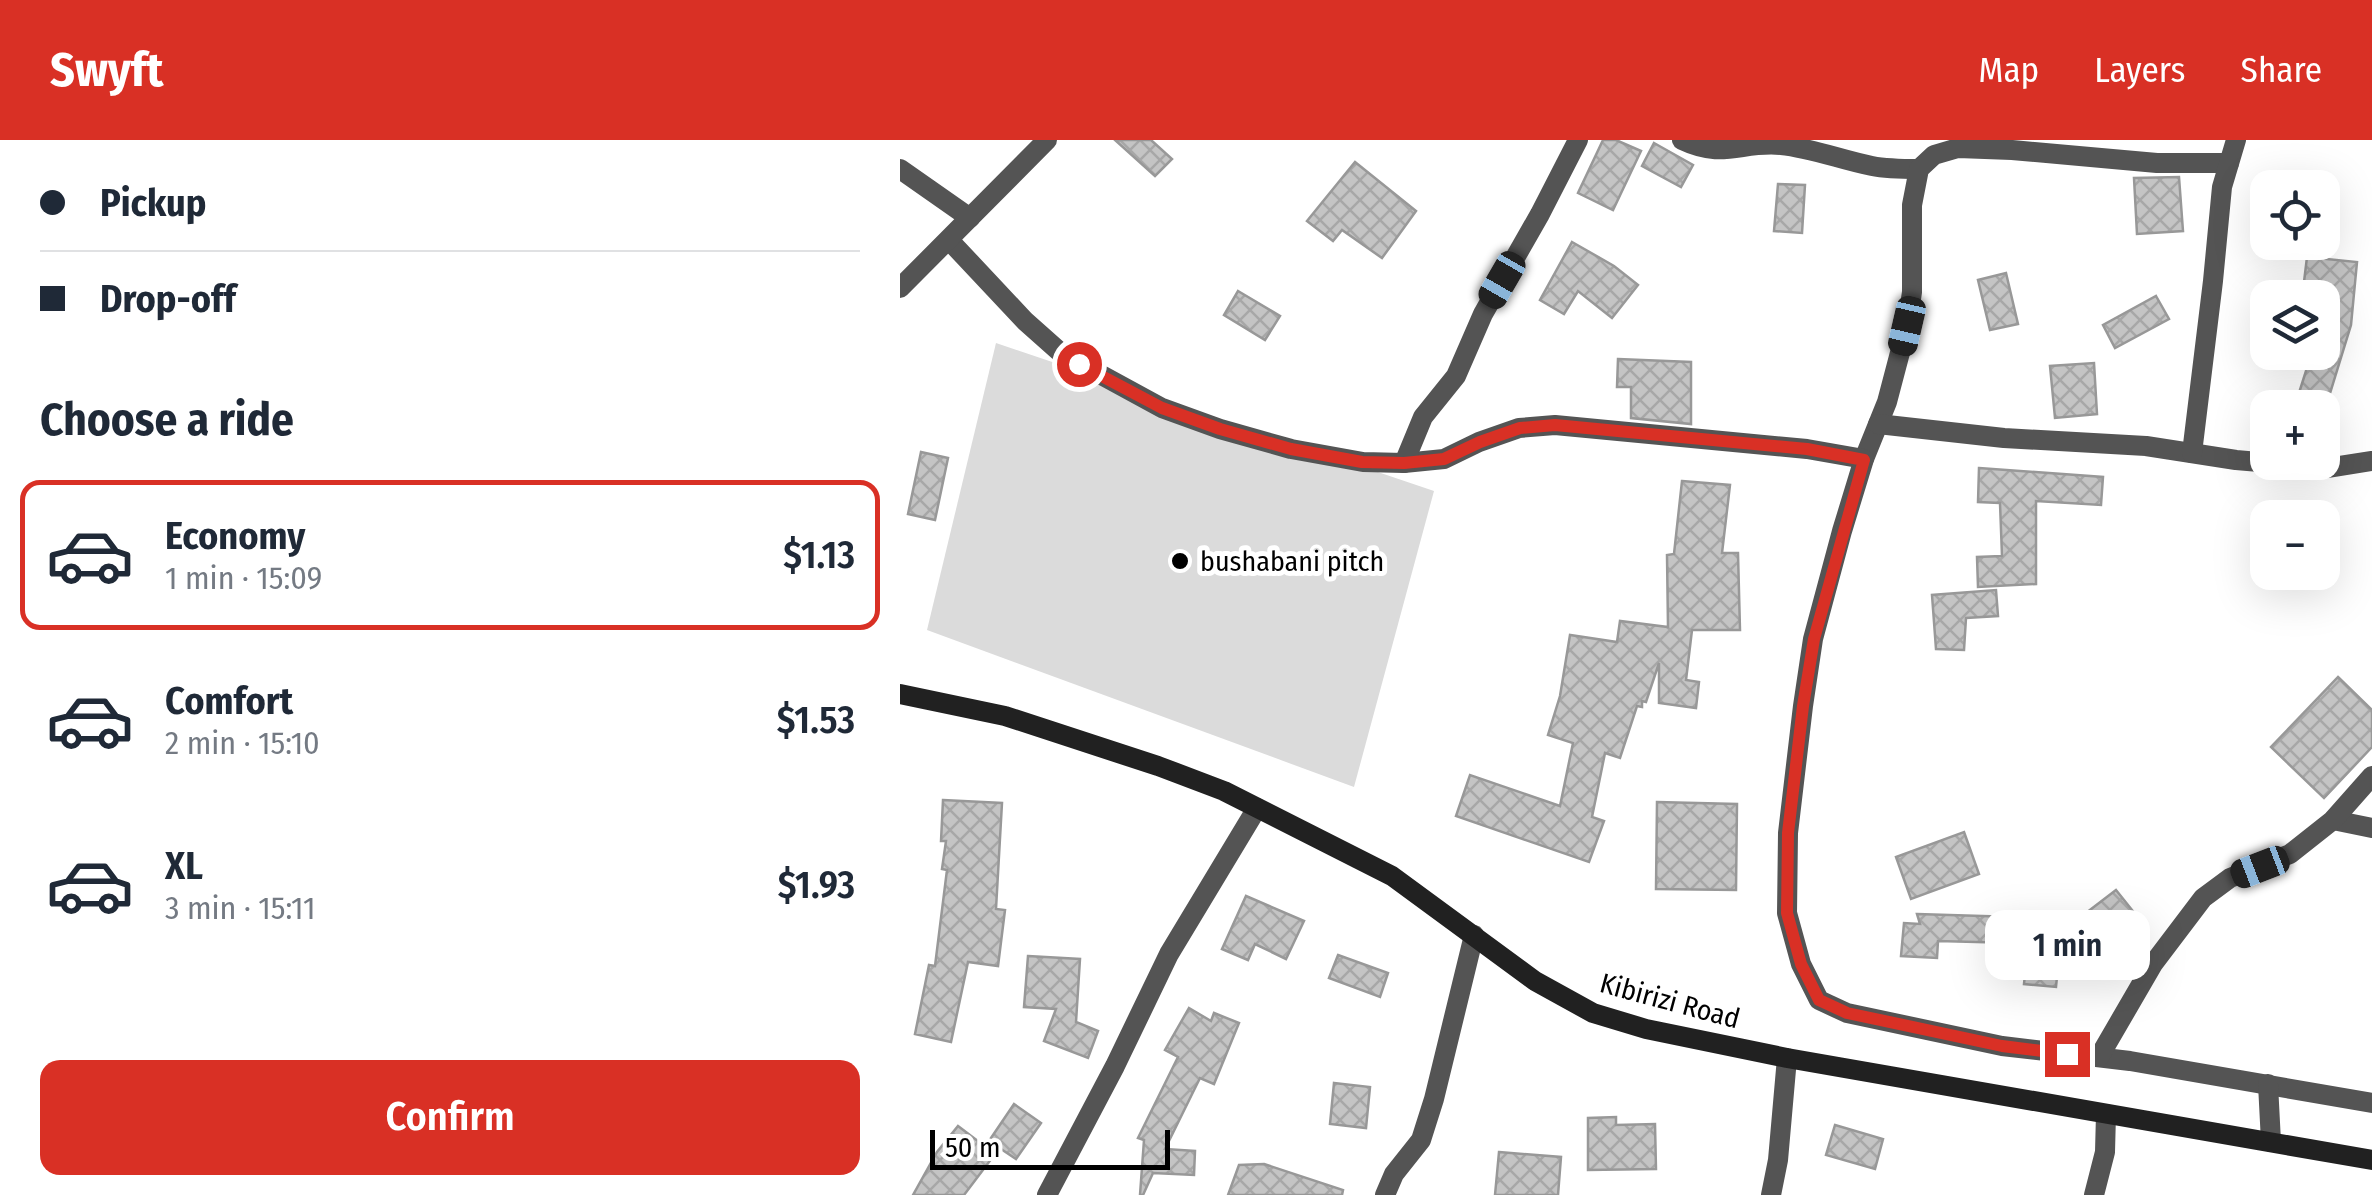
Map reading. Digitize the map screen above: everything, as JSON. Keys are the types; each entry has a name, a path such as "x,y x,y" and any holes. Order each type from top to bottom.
{"street":[{"path":"900,288 1047,140"},
{"path":"1404,463 1423,418 1456,376 1483,314 1578,140"},
{"path":"1682,140 1717,152 1780,145 1876,167 1918,170"},
{"path":"2192,453 2222,187 2236,140"},
{"path":"2228,162 2156,162 1958,148 1934,154 1918,170 1912,204 1912,292 1907,326 1886,402 1864,460 1814,639 1788,833 1787,913 1801,964 1819,1000 1847,1013 2002,1046 2100,1057 2372,1104"},
{"path":"900,170 970,218"},
{"path":"949,240 1060,353 1162,408 1291,449 1362,462 1404,463 1444,459 1520,428 1555,425 1807,449 1864,460"},
{"path":"1878,424 2004,438 2146,446 2236,460 2327,468 2372,461"},
{"name":"Kibirizi Road","path":"900,694 1005,716 1224,791 1392,876 1536,981 1593,1012 1646,1028 1787,1058 2372,1160"},
{"path":"2100,1057 2153,964 2203,898 2230,878 2290,854 2332,820 2372,776"},
{"path":"1047,1195 1170,954 1258,808"},
{"path":"2332,820 2372,828"},
{"path":"1385,1195 1394,1174 1421,1140 1474,936"},
{"path":"1771,1195 1782,1132 1787,1058"},
{"path":"2268,1084 2271,1142"},
{"path":"2094,1195 2105,1152 2106,1114"}],"shaded area":[{"name":"bushabani pitch","path":"996,343 1434,491 1354,787 927,630"}],"building":[{"path":"1115,140 1151,140 1172,159 1155,176"},
{"path":"1603,140 1616,140 1641,151 1613,210 1578,193"},
{"path":"1654,143 1693,165 1681,187 1642,166"},
{"path":"1355,162 1416,211 1382,258 1342,230 1333,241 1307,221"},
{"path":"2179,177 2183,231 2137,234 2134,178"},
{"path":"1778,184 1805,185 1802,233 1774,231"},
{"path":"1572,242 1638,285 1612,318 1578,291 1564,314 1540,300"},
{"path":"2307,260 2357,262 2351,325 2340,361 2340,280 2304,280"},
{"path":"2006,273 2018,324 1990,330 1978,280"},
{"path":"1238,291 1280,316 1265,340 1224,315"},
{"path":"2156,296 2169,319 2115,348 2103,325"},
{"path":"1618,359 1691,362 1691,424 1631,418 1631,387 1617,387"},
{"path":"2094,363 2097,414 2055,418 2050,366"},
{"path":"2306,370 2337,370 2331,390 2300,390"},
{"path":"921,452 948,458 935,520 908,514"},
{"path":"1979,468 2103,477 2101,505 2036,501 2036,584 1978,587 1977,557 2002,556 2000,503 1978,502"},
{"path":"1682,481 1730,485 1722,553 1738,553 1740,630 1692,630 1686,680 1699,682 1696,708 1659,703 1659,663 1646,702 1637,706 1620,758 1605,753 1592,817 1604,821 1589,862 1456,816 1470,775 1560,806 1573,743 1548,735 1560,696 1570,635 1617,642 1620,621 1668,627 1667,555 1674,554"},
{"path":"1996,590 1998,616 1966,618 1964,650 1936,649 1932,595"},
{"path":"2338,677 2372,710 2372,747 2324,798 2271,747"},
{"path":"943,800 1002,803 996,909 1005,910 998,966 968,962 951,1042 915,1034 929,965 935,966 947,870 942,869 946,841 941,841"},
{"path":"1657,802 1737,804 1736,890 1656,889"},
{"path":"1964,832 1979,874 1911,899 1896,857"},
{"path":"2116,890 2136,915 2096,947 2095,960 2059,957 2056,987 2024,984 2030,923 2069,926"},
{"path":"1246,896 1304,921 1286,959 1255,944 1248,960 1222,949"},
{"path":"1917,914 2014,917 2013,943 1938,941 1937,958 1901,956 1904,923 1920,924"},
{"path":"1338,955 1388,973 1380,997 1329,978"},
{"path":"1028,956 1080,959 1076,1022 1098,1031 1088,1058 1044,1041 1056,1009 1024,1007"},
{"path":"1189,1008 1211,1021 1214,1013 1239,1023 1214,1084 1200,1078 1165,1149 1195,1151 1194,1175 1153,1173 1140,1195 1144,1140 1138,1138 1178,1057 1165,1050"},
{"path":"1334,1083 1370,1087 1366,1128 1330,1124"},
{"path":"1014,1104 1041,1123 1016,1159 989,1141"},
{"path":"1616,1117 1616,1125 1655,1124 1656,1169 1588,1170 1588,1118"},
{"path":"1835,1125 1883,1139 1875,1169 1826,1155"},
{"path":"958,1126 995,1154 964,1195 913,1195 937,1152"},
{"path":"1499,1152 1561,1157 1558,1195 1495,1195"},
{"path":"1264,1164 1343,1190 1342,1195 1228,1195 1239,1165"}],"place":[{"name":"bushabani pitch","path":"1180,561"}],"route":[{"path":"1079,364 1162,408 1220,429 1291,449 1362,462 1444,459 1520,428 1555,425 1807,449 1864,460 1814,639 1803,706 1788,833 1787,913 1801,964 1819,1000 1847,1013 2002,1046 2067,1054"}]}
